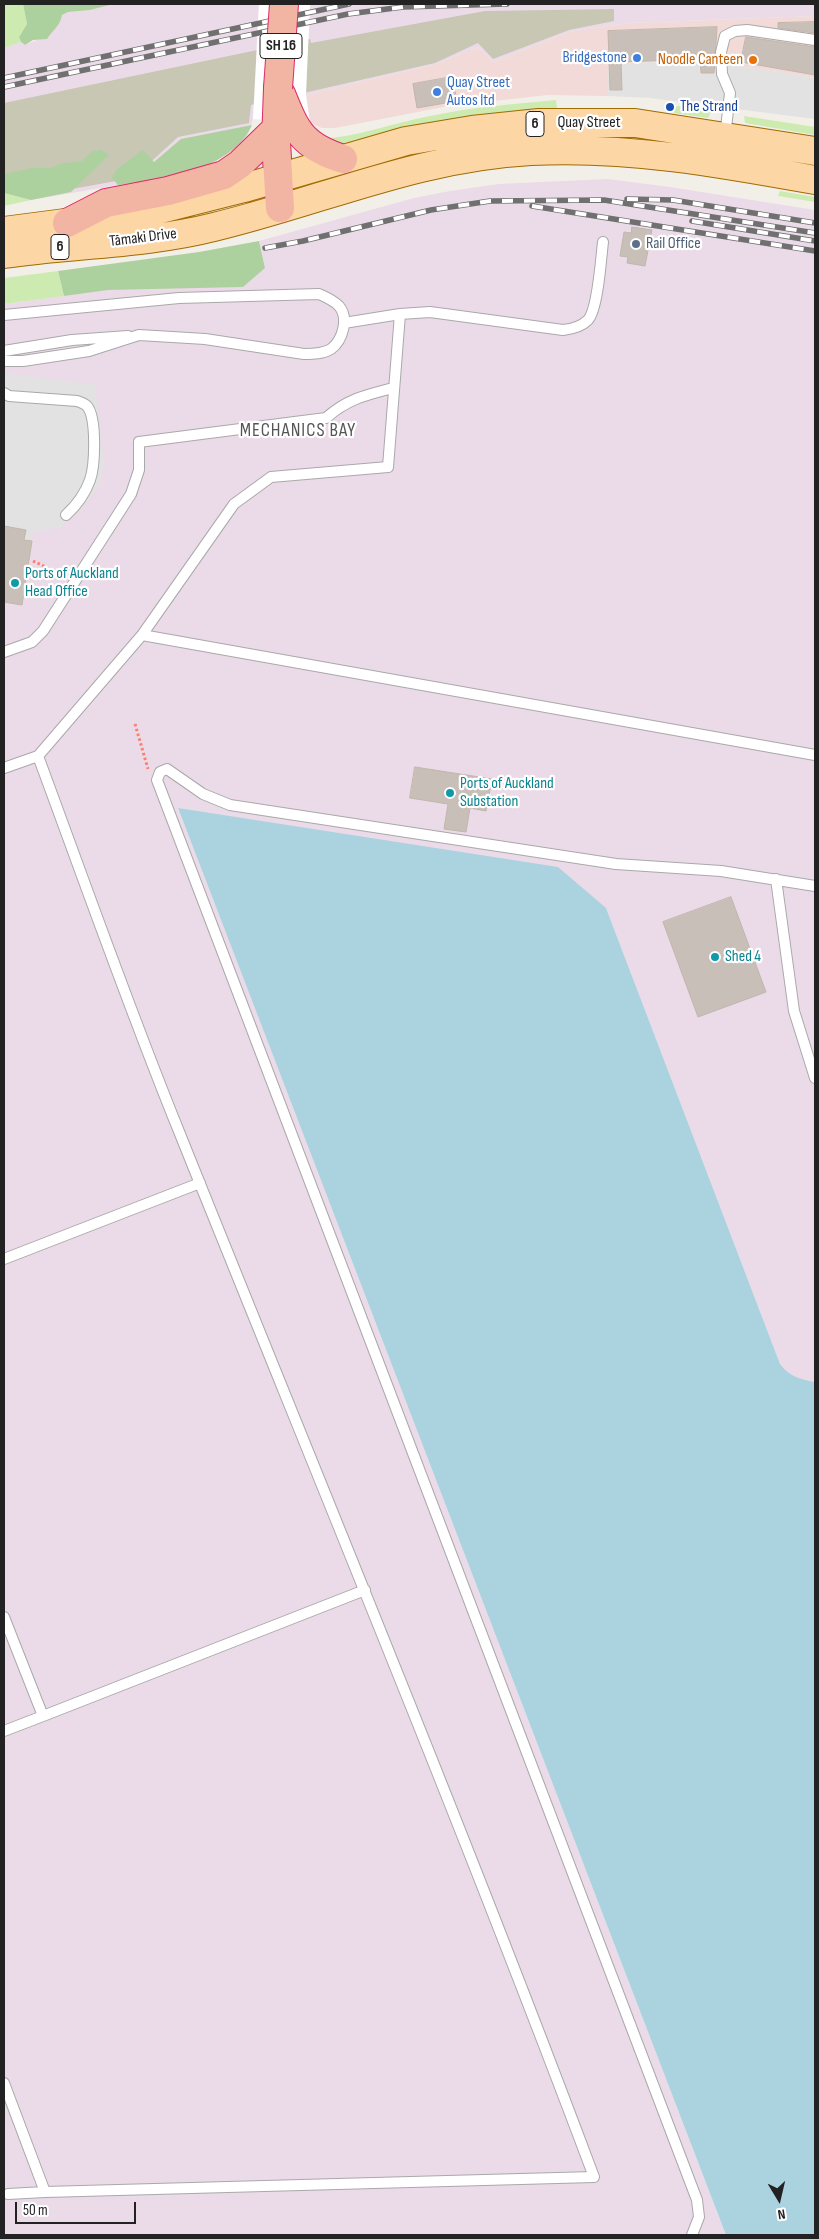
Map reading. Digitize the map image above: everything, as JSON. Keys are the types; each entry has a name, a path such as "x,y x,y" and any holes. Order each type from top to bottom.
{"highway":[{"name":"SH 16","path":"282,124 278,88 284,4"},
{"path":"282,124 302,135 321,152 343,159"},
{"path":"280,208 276,179 282,124"},
{"path":"67,223 106,204 168,192 224,175 240,164 282,124"}],"main road":[{"name":"Quay Street","path":"276,179 406,141 472,130 539,123 636,123 723,149 815,180"},
{"name":"Quay Street","path":"280,208 415,168 496,154 532,151 595,151 664,155 723,149 815,151"},
{"name":"Tāmaki Drive","path":"4,231 149,212 276,179"},
{"name":"Tāmaki Drive","path":"4,254 175,235 213,228 280,208"}],"lane":[{"path":"723,149 730,93 722,74 722,52 725,36 735,30 746,30 815,40"},
{"path":"344,323 400,314 430,312 563,330 572,329 581,325 593,311 603,242"},
{"path":"4,315 179,298 319,294 332,300 340,308 344,323 338,341 331,349 318,354 304,354 172,336 139,335 81,339 4,351"},
{"path":"4,768 38,756 142,635 234,504 272,477 388,467 400,314"},
{"path":"4,361 23,361 89,351 139,335"},
{"path":"4,652 32,642 43,632 131,494 139,470 139,442 326,418 340,406 364,395 393,388"},
{"path":"4,393 10,396 77,401 86,405 91,412 94,440 91,478 82,497 66,515"},
{"path":"142,635 815,755"},
{"path":"8,2194 594,2177 534,2017 365,1590 176,1126 38,756"},
{"path":"692,2235 700,2217 698,2200 156,783 158,776 167,769 202,794 230,805 616,864 721,871 815,886"},
{"path":"776,879 794,1011 815,1078"},
{"path":"4,1258 200,1183"},
{"path":"4,1731 365,1590"},
{"path":"4,1617 43,1716"},
{"path":"4,2083 45,2192"}],"path":[{"path":"33,561 46,567"},
{"path":"135,724 147,769 158,776"}],"shaded area":[{"path":"114,4 259,4 253,119 247,137 236,148 219,158 165,177 31,200 4,193 4,48 21,42 25,45 42,38 51,32 62,15 68,12 90,10"},
{"path":"310,4 815,4 815,16 629,23 569,32 493,62 478,47 436,64 306,95"},
{"path":"614,9 614,21 569,30 493,59 478,43 435,63 251,105 249,123 178,137 133,178 33,196 4,189 4,103 310,39 311,43 485,11"},
{"path":"815,16 815,78 728,64 727,73 700,74 699,61 622,63 622,70 608,71 608,96 548,95 449,106 335,128 322,128 310,123 306,95 436,64 478,47 493,62 569,32 629,23"},
{"path":"699,61 700,74 727,73 728,64 815,78 815,119 650,98 608,96 608,71 622,70 622,63"},
{"path":"608,179 815,210 815,1382 798,1379 787,1374 780,1364 606,908 178,808 726,2235 4,2235 4,304 265,268 259,241 414,198 499,184"},
{"path":"4,373 95,385 104,465 100,482 89,500 77,513 61,527 30,533 33,541 24,540 26,530 4,526"}],"green space":[{"path":"4,4 23,4 27,24 19,37 21,42 4,48"},
{"path":"23,4 114,4 90,10 68,12 62,15 58,25 47,39 33,40 25,45 19,37 27,24"},
{"path":"556,100 557,108 462,117 336,145 317,139 345,136 462,110"},
{"path":"675,107 712,110 708,118 674,113"},
{"path":"744,116 815,127 815,135 745,123"},
{"path":"252,125 242,141 229,153 212,163 194,170 155,180 118,185 112,178 116,170 143,150 154,162 181,139"},
{"path":"101,150 109,155 71,192 31,200 4,193 4,174 32,168 51,168 60,164 82,161 92,151"},
{"path":"780,191 815,197 815,202 778,196"},
{"path":"4,193 31,200 4,206"},
{"path":"259,241 265,268 243,287 108,290 64,296 58,271 199,252"},
{"path":"58,271 64,296 4,304 4,278"}],"water":[{"path":"178,808 558,867 606,908 780,1364 796,1377 815,1382 815,2235 726,2235"}],"pier":[{"path":"259,4 310,4 306,95 310,123 253,119"}],"building":[{"path":"815,22 815,33 778,28 778,23"},
{"path":"717,27 714,73 701,73 700,59 621,62 622,90 610,90 608,31"},
{"path":"746,37 815,47 815,75 741,62"},
{"path":"452,77 457,101 417,108 413,84"},
{"name":"Rail Office","path":"632,227 652,230 645,266 627,263 628,257 620,256 624,232 631,233"},
{"name":"Ports of Auckland Head Office","path":"4,526 26,530 24,540 32,541 22,605 4,602"},
{"path":"415,767 492,779 486,811 470,808 466,832 444,829 448,804 410,798"},
{"name":"Shed 4","path":"731,897 766,992 698,1017 663,922"}],"railway":[{"path":"4,78 349,4"},
{"path":"4,87 348,14 403,7 507,4"},
{"path":"627,199 673,200 815,223"},
{"path":"265,248 303,241 431,210 490,201 604,200 815,233"},
{"path":"532,206 815,251"},
{"path":"692,221 815,241"}],"place":[{"name":"Bridgestone","path":"637,58"},
{"name":"Noodle Canteen","path":"753,60"},
{"name":"Quay Street Autos ltd","path":"437,92"},
{"name":"The Strand","path":"670,107"},
{"name":"Rail Office","path":"636,244"},
{"name":"Ports of Auckland Head Office","path":"15,583"},
{"name":"Ports of Auckland Substation","path":"450,793"},
{"name":"Shed 4","path":"715,957"}],"district":[{"name":"MECHANICS BAY","path":"298,431"}]}
